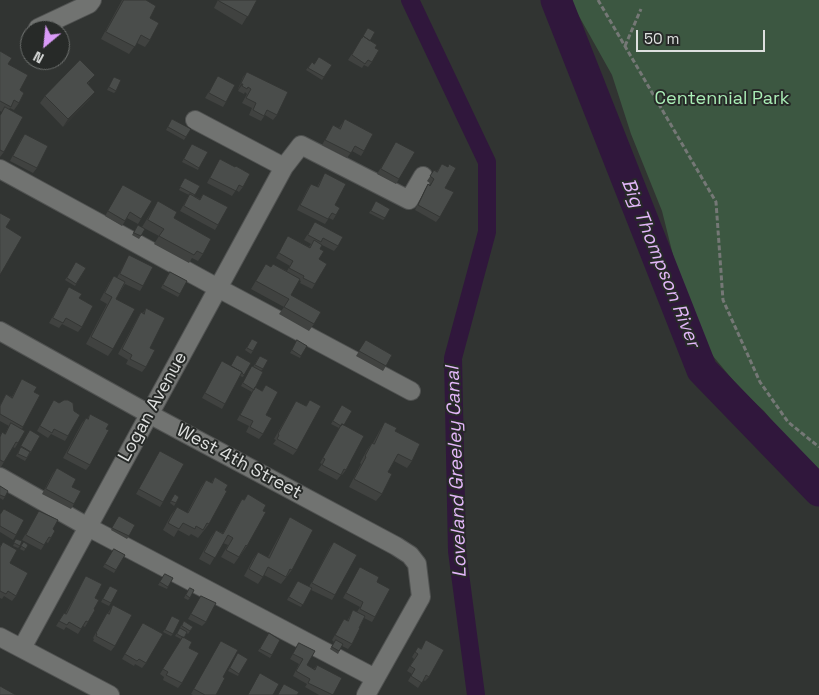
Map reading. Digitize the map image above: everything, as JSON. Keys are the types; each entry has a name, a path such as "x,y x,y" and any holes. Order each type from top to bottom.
{"street":[{"path":"55,20 89,4 92,0"},
{"path":"195,120 284,167"},
{"name":"Logan Avenue","path":"22,648 284,167 301,145 409,200 422,176"},
{"path":"0,169 411,391"},
{"name":"West 4th Street","path":"0,331 410,555 417,564 421,597 375,678"},
{"path":"0,477 88,527 375,678 366,695"},
{"path":"0,637 110,695"}],"path":[{"path":"598,0 716,202 723,300 760,382 788,422 819,447"},
{"path":"625,46 641,9"}],"green space":[{"name":"Centennial Park","path":"564,0 819,0 819,472 764,411 742,391 708,350 681,287 662,211 631,134 612,75 575,9"}],"building":[{"path":"124,0 146,0 156,6 150,18 159,23 150,40 141,35 135,47 106,32"},
{"path":"219,0 257,0 248,17"},
{"path":"368,28 375,32 370,41 363,36"},
{"path":"363,36 377,45 375,48 379,50 372,62 368,60 365,64 352,55"},
{"path":"0,51 12,58 8,64 28,75 20,90 24,93 19,103 14,100 11,107 0,101"},
{"path":"319,57 332,65 324,77 308,68"},
{"path":"80,60 95,75 87,83 95,92 68,119 45,96"},
{"path":"247,72 288,92 277,115 267,110 264,116 253,110 256,103 246,98 251,89 248,87 247,89 241,84"},
{"path":"218,76 235,85 226,102 209,93"},
{"path":"114,77 121,80 116,91 109,87"},
{"path":"5,107 23,117 4,152 0,150 0,116"},
{"path":"172,119 191,129 186,137 168,127"},
{"path":"345,119 373,134 364,151 355,146 351,153 325,140 333,125 340,129"},
{"path":"25,134 48,146 37,168 13,156"},
{"path":"396,142 415,152 399,179 381,169"},
{"path":"192,144 208,152 199,168 184,159"},
{"path":"220,159 250,174 243,187 239,185 236,191 210,178"},
{"path":"442,164 448,167 449,164 456,168 445,188 454,192 440,217 418,205 428,184 430,186 434,179 430,176 434,170 437,172"},
{"path":"325,173 346,184 335,205 340,208 336,215 332,213 328,219 300,205 311,184 318,187"},
{"path":"185,178 200,186 195,195 180,187"},
{"path":"123,185 152,201 141,219 130,212 125,221 108,211"},
{"path":"190,194 200,200 203,194 228,207 218,225 184,206"},
{"path":"158,201 177,212 174,218 211,239 203,254 197,251 194,255 159,236 164,229 148,220"},
{"path":"376,201 390,209 385,218 371,211"},
{"path":"0,213 11,219 6,227 22,237 0,275"},
{"path":"315,222 343,237 338,246 323,238 321,242 308,235"},
{"path":"138,225 145,229 141,236 134,233"},
{"path":"288,236 310,248 314,240 322,245 320,249 324,251 319,259 327,264 315,284 289,268 293,261 279,253"},
{"path":"129,255 153,267 143,286 120,274"},
{"path":"76,262 86,268 76,284 67,278"},
{"path":"266,264 271,267 273,264 300,279 291,295 321,312 314,324 284,307 289,299 256,281"},
{"path":"170,272 187,281 180,294 163,285"},
{"path":"114,276 125,282 116,299 135,309 113,349 91,337 112,297 105,293"},
{"path":"69,287 82,294 79,298 93,306 82,327 66,318 63,323 53,318"},
{"path":"146,308 165,318 150,348 155,350 146,367 130,359 132,355 122,349 141,312 144,314"},
{"path":"252,339 258,342 253,351 247,348"},
{"path":"297,340 307,346 301,356 292,350"},
{"path":"366,340 392,355 386,366 359,351"},
{"path":"237,355 251,363 244,375 231,366"},
{"path":"260,356 268,360 263,369 255,365"},
{"path":"222,361 242,372 225,404 205,393"},
{"path":"252,366 263,372 254,390 243,383"},
{"path":"22,379 37,387 34,392 40,395 23,427 0,414 0,406 6,394 12,398"},
{"path":"266,385 278,392 266,415 272,418 263,434 250,427 253,421 240,415 255,387 262,391"},
{"path":"54,400 59,403 68,400 73,403 74,411 80,415 68,436 54,429 52,433 40,426"},
{"path":"310,400 321,406 297,450 277,439 278,434 296,401 306,406"},
{"path":"342,405 352,411 344,425 342,424 341,426 333,421"},
{"path":"90,414 109,424 106,429 109,430 90,465 67,453"},
{"path":"385,422 397,428 395,431 420,444 412,461 398,454 388,472 392,474 382,494 354,479"},
{"path":"11,423 25,431 4,462 0,460 0,437 2,432 5,434"},
{"path":"342,424 364,436 346,470 344,469 341,475 322,465 325,459 323,458"},
{"path":"30,430 40,436 31,452 21,446"},
{"path":"21,447 30,452 27,458 18,454"},
{"path":"160,451 184,464 163,502 139,489"},
{"path":"57,468 76,479 72,487 81,491 74,504 46,489"},
{"path":"215,477 228,485 225,490 227,491 209,524 207,523 203,530 196,526 195,529 183,523 179,529 168,523 177,507 188,513 206,480 212,483"},
{"path":"0,486 8,491 5,497 0,495"},
{"path":"175,494 179,497 176,503 171,501"},
{"path":"248,494 266,505 263,511 266,512 239,557 226,550 233,538 228,535 215,558 204,552 216,530 223,534 242,499 244,500"},
{"path":"4,509 24,520 16,535 0,526 0,515"},
{"path":"39,511 58,520 53,529 55,531 44,545 26,535"},
{"path":"119,516 135,525 129,536 112,528"},
{"path":"290,517 313,530 292,570 290,569 286,577 268,567 263,577 249,569 258,552 269,558"},
{"path":"16,539 22,541 20,546 14,543"},
{"path":"3,542 17,550 10,563 28,573 16,596 8,591 6,594 0,591 0,548"},
{"path":"24,542 28,545 26,549 21,546"},
{"path":"334,542 357,555 335,595 312,583"},
{"path":"114,549 125,555 116,570 105,564"},
{"path":"360,567 379,577 377,582 390,589 375,617 360,609 363,602 346,593"},
{"path":"165,574 173,578 168,587 160,582"},
{"path":"86,576 102,584 95,598 99,600 95,610 81,629 69,622 67,625 59,621 64,613 66,614"},
{"path":"298,581 312,588 303,605 289,597"},
{"path":"110,586 118,590 111,603 103,599"},
{"path":"190,588 194,590 190,598 186,595"},
{"path":"201,596 216,603 206,622 191,614"},
{"path":"113,605 132,615 115,646 96,636"},
{"path":"353,610 365,616 352,644 335,635 344,619 348,621"},
{"path":"172,616 180,620 173,634 165,630"},
{"path":"184,621 193,627 190,631 182,626"},
{"path":"143,623 163,634 146,663 139,659 137,661 125,654"},
{"path":"180,628 187,632 184,638 177,634"},
{"path":"269,633 280,640 272,655 260,649"},
{"path":"183,637 192,642 189,648 199,653 182,683 166,675 168,672 163,669"},
{"path":"336,640 343,644 339,651 332,647"},
{"path":"426,640 444,650 429,677 426,675 422,683 411,676 415,669 410,666 418,654 415,652 418,647 421,649"},
{"path":"221,641 238,650 223,677 225,678 216,695 205,695 194,689"},
{"path":"299,643 315,651 307,665 315,670 317,665 342,678 333,695 308,683 310,679 296,671 303,659 293,654"},
{"path":"238,653 248,659 239,674 230,668"},
{"path":"260,673 279,684 273,695 248,695"},
{"path":"284,684 299,692 297,695 278,695"},
{"path":"0,686 16,695 0,695"}],"waterway":[{"name":"Loveland Greeley Canal","path":"410,0 487,162 487,232 453,358 457,551 476,695"},
{"name":"Big Thompson River","path":"556,0 702,370 819,491"}]}
